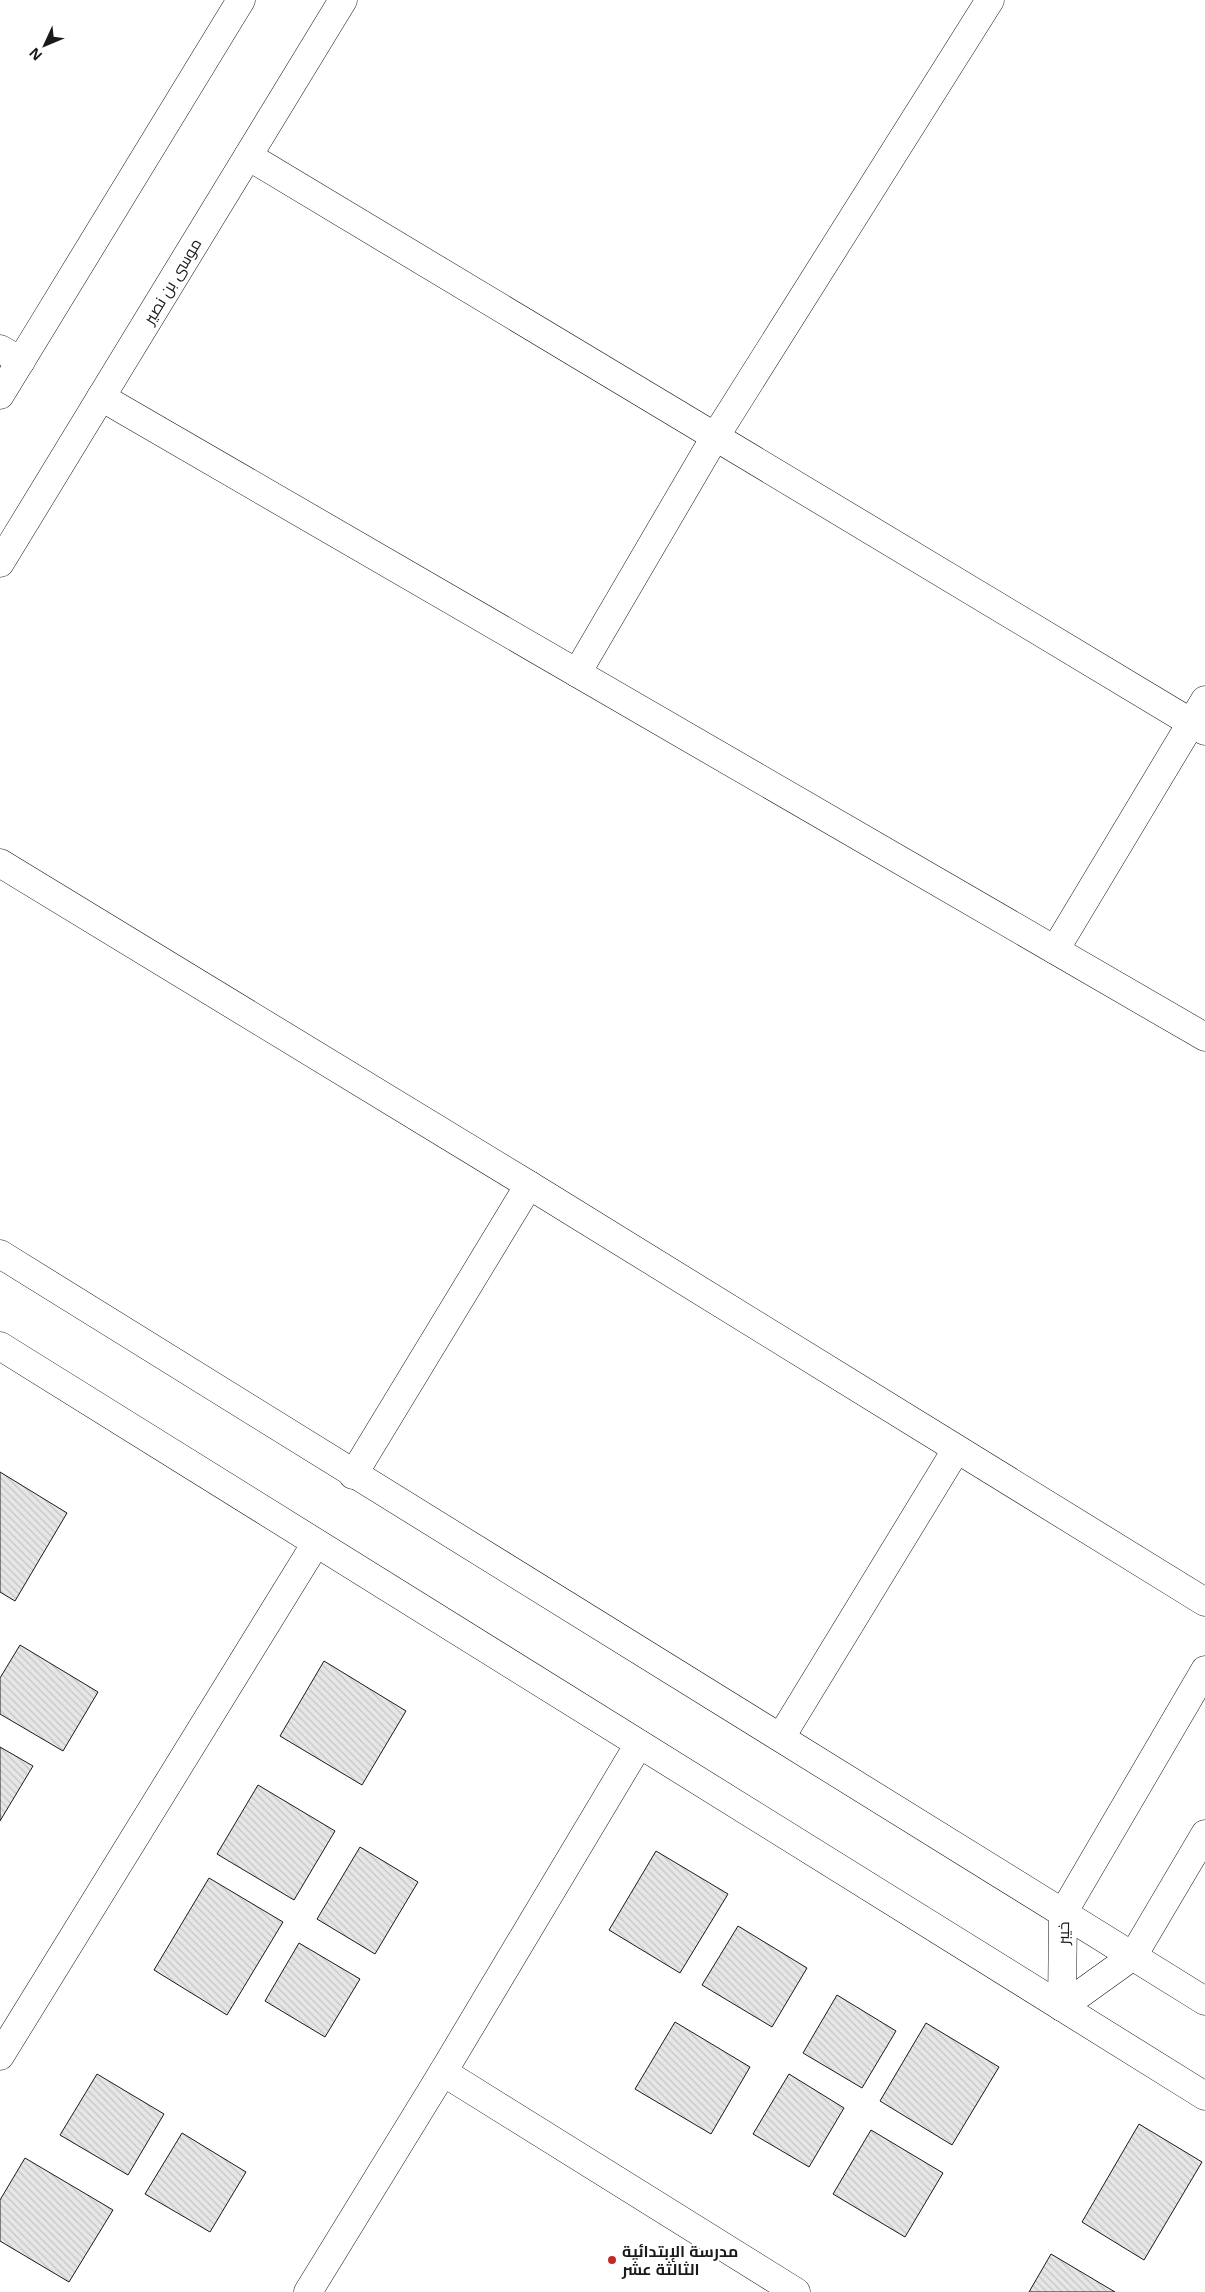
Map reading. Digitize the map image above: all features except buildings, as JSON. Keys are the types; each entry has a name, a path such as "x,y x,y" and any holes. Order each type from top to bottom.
{"street":[{"path":"0,395 10,355 241,0"},
{"name":"موسى بن نصير","path":"0,562 343,0"},
{"path":"577,673 715,437 990,0"},
{"path":"248,156 1198,727"},
{"path":"101,397 1205,1037"},
{"path":"1055,950 1198,727 1205,700"},
{"path":"0,863 529,1185 1205,1602"},
{"path":"353,1474 529,1185"},
{"path":"0,1254 1205,2001"},
{"path":"0,1346 1205,2096"},
{"path":"781,1737 956,1450"},
{"path":"0,2056 316,1543"},
{"name":"خيبر","path":"1062,2007 1063,1913 1205,1670"},
{"path":"308,2292 443,2072 639,1744"},
{"path":"1062,2007 1133,1956 1205,1834"},
{"path":"443,2072 796,2292"}],"place":[{"name":"مدرسة الإبتدائية الثالثة عشر","path":"612,2260"}]}
